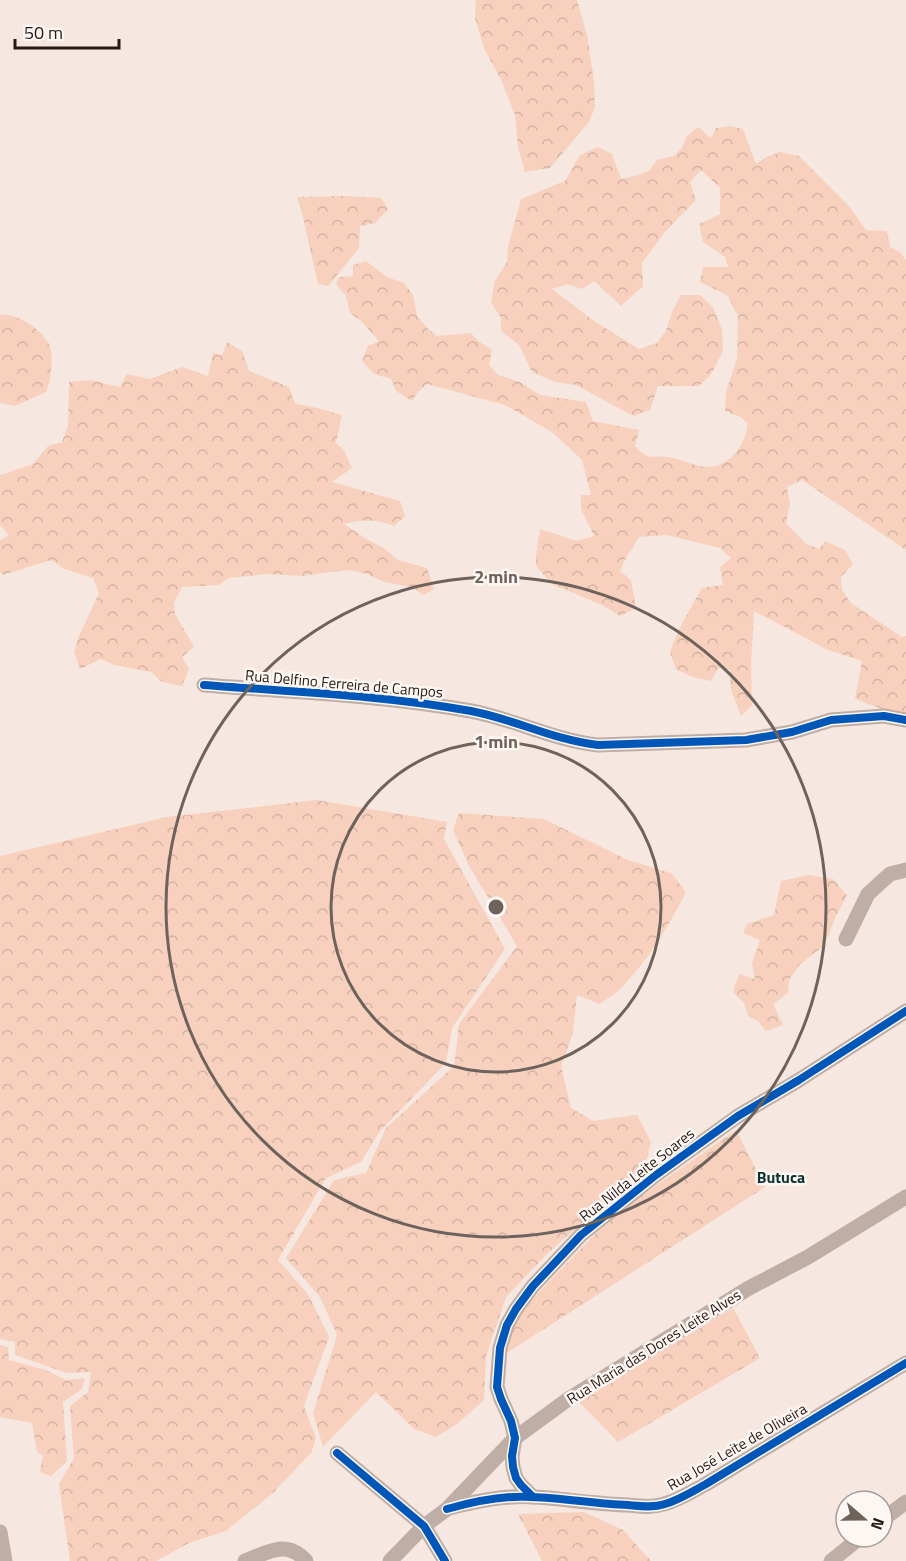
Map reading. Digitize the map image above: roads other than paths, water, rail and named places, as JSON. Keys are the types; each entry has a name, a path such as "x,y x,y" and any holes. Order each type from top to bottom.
{"street":[{"name":"Rua Delfino Ferreira de Campos","path":"204,685 389,699 474,711 580,743 598,745 746,740 792,732 831,720 884,716 906,720"},
{"path":"846,939 868,894 890,874 906,870"},
{"name":"Rua Nilda Leite Soares","path":"515,1438 511,1421 497,1387 500,1348 507,1325 533,1286 581,1235 656,1175 738,1116 799,1080 906,1011"},
{"name":"Rua Maria das Dores Leite Alves","path":"390,1561 424,1526 447,1509 515,1438 567,1400 749,1288 808,1257 906,1197"},
{"name":"Rua José Leite de Oliveira","path":"447,1509 506,1497 533,1497 598,1504 652,1506 665,1504 706,1484 906,1363"},
{"path":"515,1438 512,1456 516,1478 533,1497"},
{"path":"337,1453 424,1526 446,1561"},
{"path":"0,1532 5,1561"},
{"path":"245,1561 278,1548 288,1549 306,1561"},
{"path":"831,1561 846,1549"}],"district":[{"name":"Butuca","path":"781,1177"}]}
